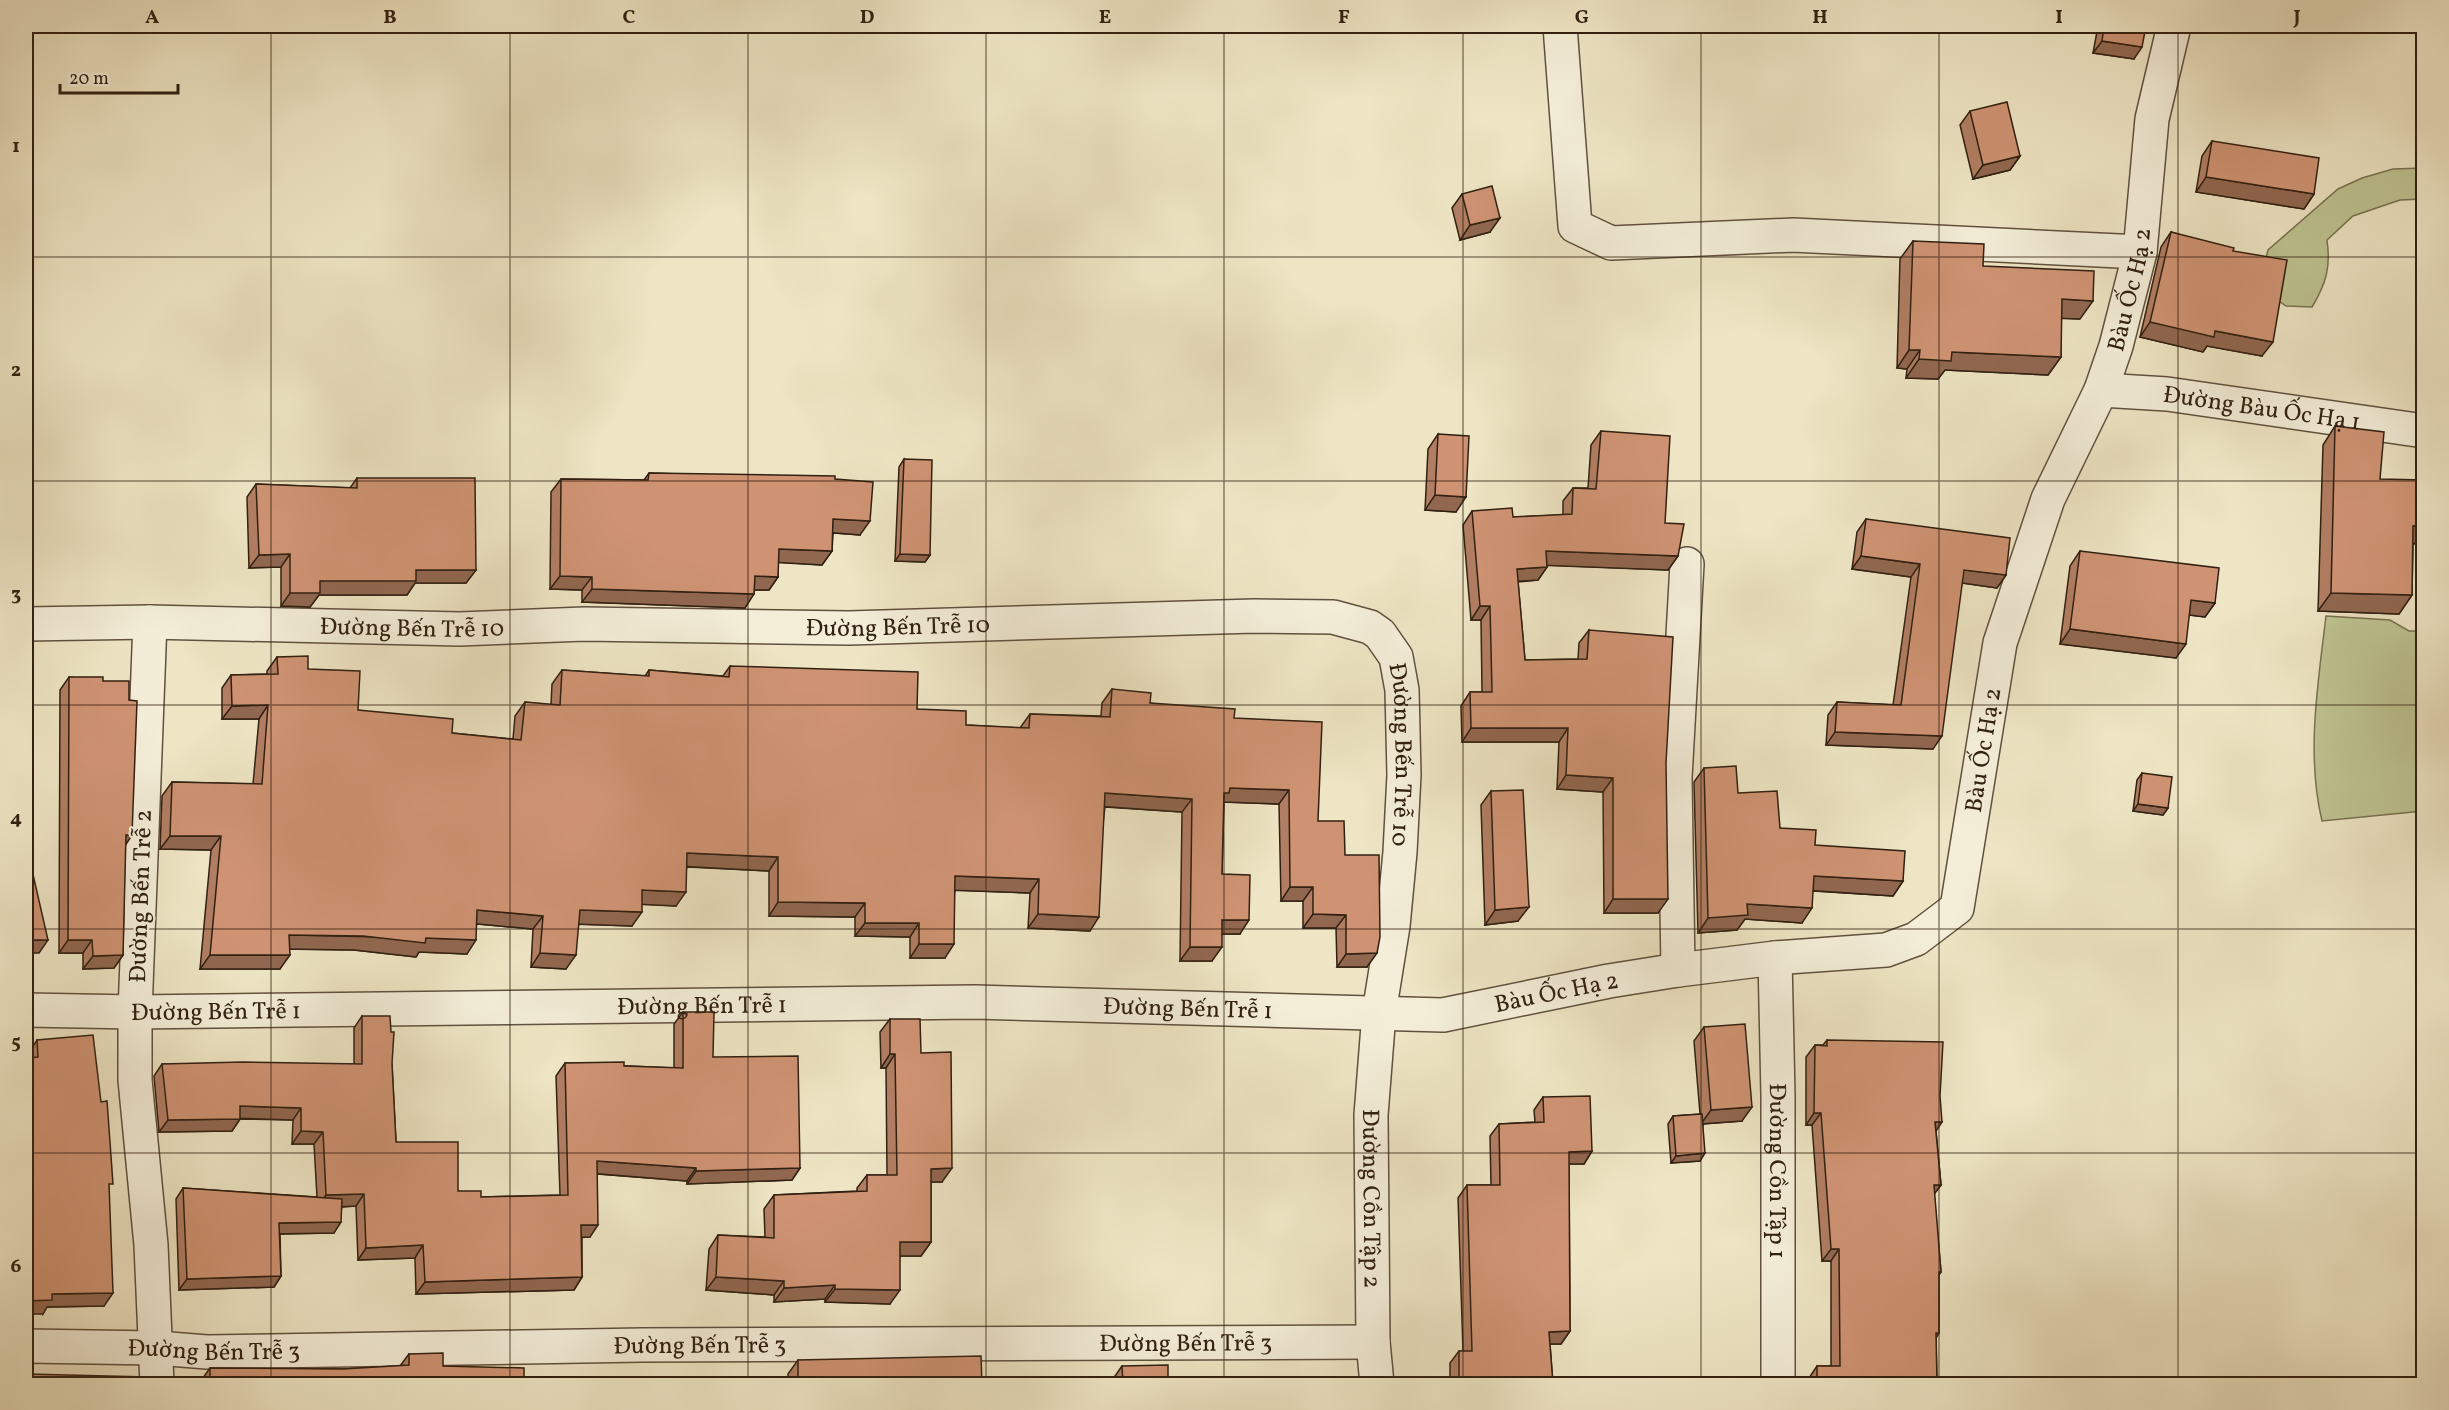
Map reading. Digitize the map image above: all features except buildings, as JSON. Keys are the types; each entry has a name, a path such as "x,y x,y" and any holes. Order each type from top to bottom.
{"street":[{"path":"1560,26 1575,226 1611,243 1793,235 2140,252"},
{"name":"Bàu Ốc Hạ 2","path":"1379,1013 1443,1015 1609,981 1678,970 1775,958 1886,950 1916,939 1957,908 2000,643 2048,500 2101,390 2116,346 2140,252 2152,119 2174,26"},
{"name":"Đường Bàu Ốc Hạ 1","path":"2101,390 2167,394 2424,431"},
{"path":"1678,970 1675,778 1687,564"},
{"name":"Đường Bến Trễ 10","path":"26,624 150,622 460,629 584,624 849,628 1254,616 1333,617 1353,621 1370,627 1388,644 1396,657 1402,690 1404,775 1400,852 1393,926 1379,1013"},
{"name":"Đường Bến Trễ 2","path":"150,622 135,1012 135,1080 157,1348 157,1384"},
{"name":"Đường Cồn Tập 1","path":"1775,958 1779,1096 1778,1384"},
{"name":"Đường Bến Trễ 1","path":"26,1010 135,1012 975,1002 1379,1013"},
{"name":"Đường Cồn Tập 2","path":"1377,1384 1373,1342 1371,1115 1379,1013"},
{"name":"Đường Bến Trễ 3","path":"26,1346 157,1348 207,1352 642,1345 1373,1342"}],"green space":[{"path":"2423,168 2423,199 2400,200 2353,216 2327,240 2326,275 2321,291 2312,307 2286,306 2259,287 2268,250 2338,189 2362,178 2393,169"},
{"path":"2326,616 2390,620 2409,631 2423,631 2423,811 2322,821 2317,796 2314,745 2317,693"}]}
